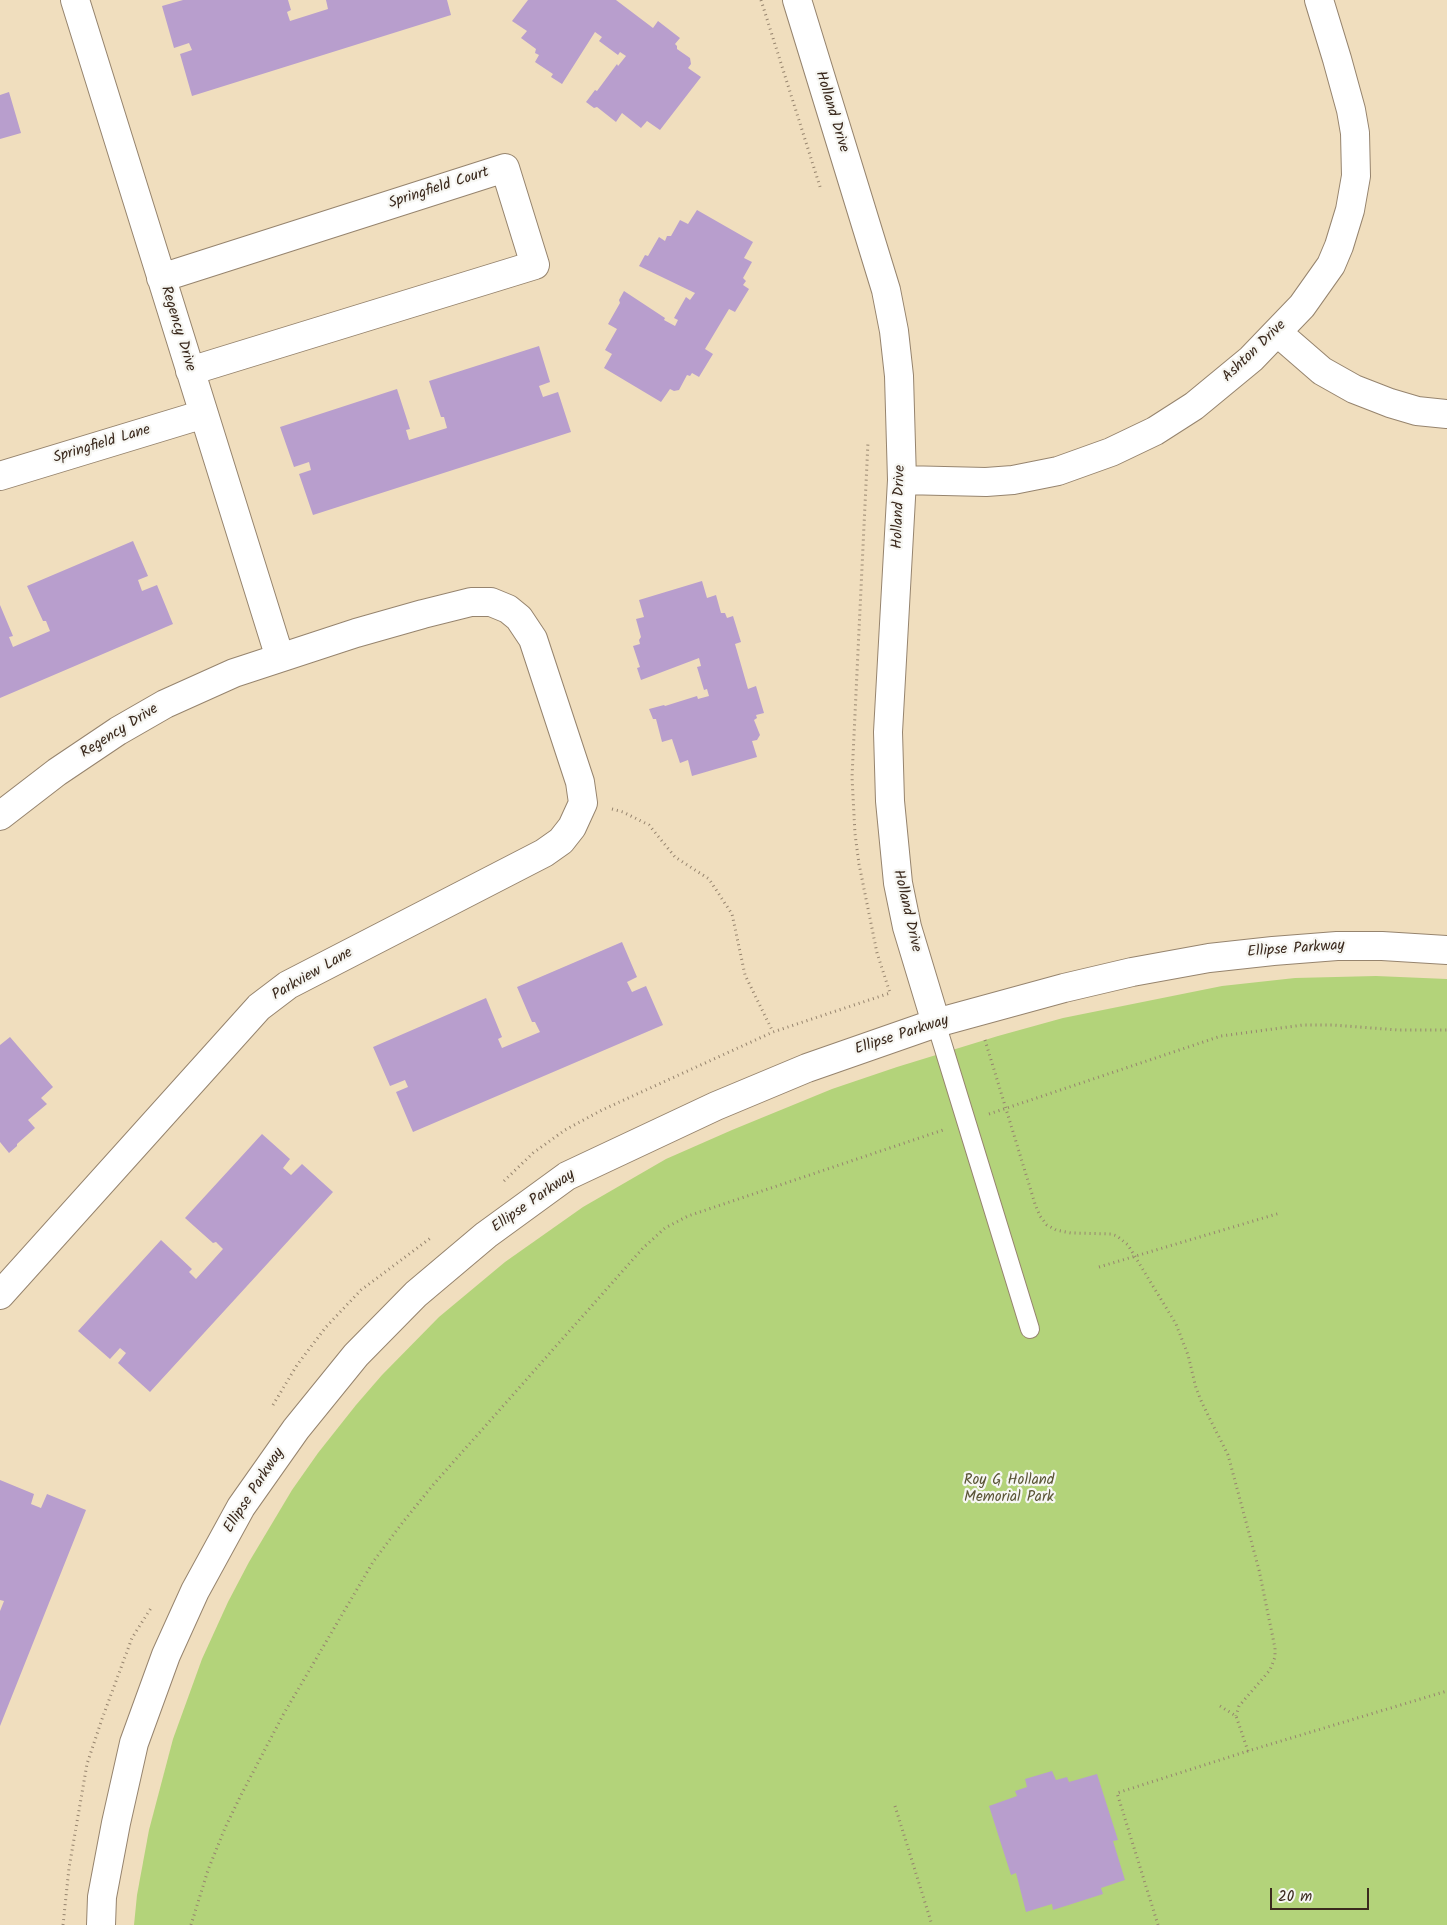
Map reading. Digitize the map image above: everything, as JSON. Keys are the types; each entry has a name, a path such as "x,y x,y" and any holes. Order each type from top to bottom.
{"street":[{"name":"Regency Drive","path":"75,0 280,658"},
{"name":"Holland Drive","path":"797,0 886,290 894,331 899,376 902,480 888,732 890,801 898,883 908,927 936,1023"},
{"name":"Ashton Drive","path":"902,480 986,482 1013,480 1058,471 1111,452 1155,431 1194,406 1251,359 1302,306 1331,265 1346,225 1356,176 1355,134 1351,110 1319,0"},
{"name":"Springfield Court","path":"161,278 505,168 535,265 190,371"},
{"path":"1277,332 1322,371 1354,390 1417,411 1447,414"},
{"name":"Springfield Lane","path":"0,476 204,414"},
{"name":"Regency Drive","path":"0,816 57,772 118,731 165,704 234,673 356,633 471,602 491,602 508,610 519,618 533,639 580,782 582,806"},
{"name":"Parkview Lane","path":"0,1295 259,1007 288,985 544,853 561,841 572,826 582,806"},
{"name":"Ellipse Parkway","path":"101,1925 102,1898 134,1743 166,1655 194,1591 241,1507 296,1429 356,1356 416,1294 486,1235 567,1176 716,1106 807,1068 936,1023 1064,988 1132,972 1209,958 1338,946 1382,946 1447,950"}],"lane":[{"path":"936,1023 1030,1329"}],"path":[{"path":"761,0 823,197"},
{"path":"497,1187 533,1153 565,1130 602,1110 773,1032 890,993 877,952 859,864 855,834 852,777 868,441"},
{"path":"582,806 609,808 623,812 649,825 675,857 709,879 732,914 745,975 773,1032"},
{"path":"191,1925 208,1870 240,1797 283,1715 373,1562 433,1485 643,1248 665,1228 688,1216 1221,1036 1303,1025 1333,1025 1398,1030 1447,1030"},
{"path":"985,1040 1035,1204 1047,1225 1056,1230 1071,1233 1111,1234 1123,1241 1136,1256 1176,1324 1188,1355 1196,1388 1228,1455 1259,1570 1275,1648 1275,1657 1270,1670 1239,1706 1236,1716 1248,1752"},
{"path":"1099,1267 1280,1213"},
{"path":"273,1406 297,1366 326,1327 355,1296 438,1233"},
{"path":"63,1925 69,1868 87,1764 132,1638 153,1605"},
{"path":"1158,1925 1117,1792 1447,1691"},
{"path":"1220,1706 1236,1716"},
{"path":"895,1806 932,1925"}],"green space":[{"name":"Roy G Holland Memorial Park","path":"1376,976 1447,979 1447,1925 134,1925 137,1895 149,1830 173,1739 202,1659 249,1562 292,1490 356,1405 382,1375 439,1317 505,1262 583,1207 666,1159 832,1089 897,1067 1063,1018 1222,986 1295,978"}],"building":[{"path":"183,0 288,0 291,10 287,12 290,21 328,9 326,0 447,0 451,15 192,96 180,54 192,50 189,43 174,48 162,6"},
{"path":"528,0 616,0 653,28 658,21 680,38 675,44 677,49 690,58 691,64 688,68 701,77 660,130 647,121 641,128 622,113 616,122 597,107 594,108 586,102 595,90 597,91 617,64 618,66 626,56 620,52 618,55 599,41 602,37 595,32 562,84 551,77 553,74 535,62 539,55 535,53 536,49 521,38 527,31 512,21"},
{"path":"9,92 21,133 0,139 0,95"},
{"path":"697,210 753,242 744,258 752,262 743,278 746,281 743,285 749,289 735,312 729,309 705,349 713,354 699,377 692,373 690,376 687,375 679,390 674,391 670,389 661,402 604,368 612,354 605,350 617,329 608,324 620,303 619,300 624,291 675,326 678,320 674,318 686,297 690,300 695,293 639,266 645,255 648,256 659,237 665,241 667,236 671,236 680,220 688,224"},
{"path":"539,346 550,382 539,386 543,397 558,392 571,432 313,515 299,474 311,470 309,462 294,467 280,427 397,389 410,429 406,430 409,440 447,428 444,417 441,417 429,381"},
{"path":"133,541 148,576 138,580 142,591 157,585 173,624 0,698 0,605 13,636 9,637 13,647 50,631 46,621 43,621 27,586"},
{"path":"702,581 707,598 716,595 721,613 725,613 727,618 733,616 741,642 735,644 748,689 756,686 764,713 756,715 757,718 754,720 760,735 757,740 752,741 757,757 692,776 688,760 680,763 672,739 662,742 656,719 653,719 649,709 697,696 698,699 709,696 707,689 704,690 697,667 701,666 699,658 641,680 637,668 640,667 633,646 640,644 639,640 641,637 636,619 644,617 639,600"},
{"path":"622,942 637,977 627,982 632,992 646,986 663,1025 413,1132 396,1092 408,1087 405,1080 390,1086 373,1047 486,998 502,1037 498,1039 502,1048 540,1032 535,1022 532,1022 517,987"},
{"path":"10,1037 53,1087 41,1098 47,1104 28,1120 35,1128 9,1153 0,1142 0,1045"},
{"path":"262,1134 290,1159 283,1168 291,1175 302,1164 333,1192 150,1392 118,1363 126,1353 120,1348 110,1359 78,1331 161,1240 192,1269 189,1272 196,1279 223,1249 216,1242 213,1243 185,1218"},
{"path":"0,1480 34,1494 31,1504 41,1508 47,1494 86,1510 0,1726 0,1611 4,1601 0,1600"},
{"path":"1052,1771 1056,1780 1067,1777 1069,1782 1097,1774 1118,1840 1113,1841 1125,1880 1101,1888 1103,1894 1053,1910 1052,1904 1026,1912 1016,1873 1011,1875 989,1806 1017,1796 1015,1791 1027,1787 1025,1779"}]}
